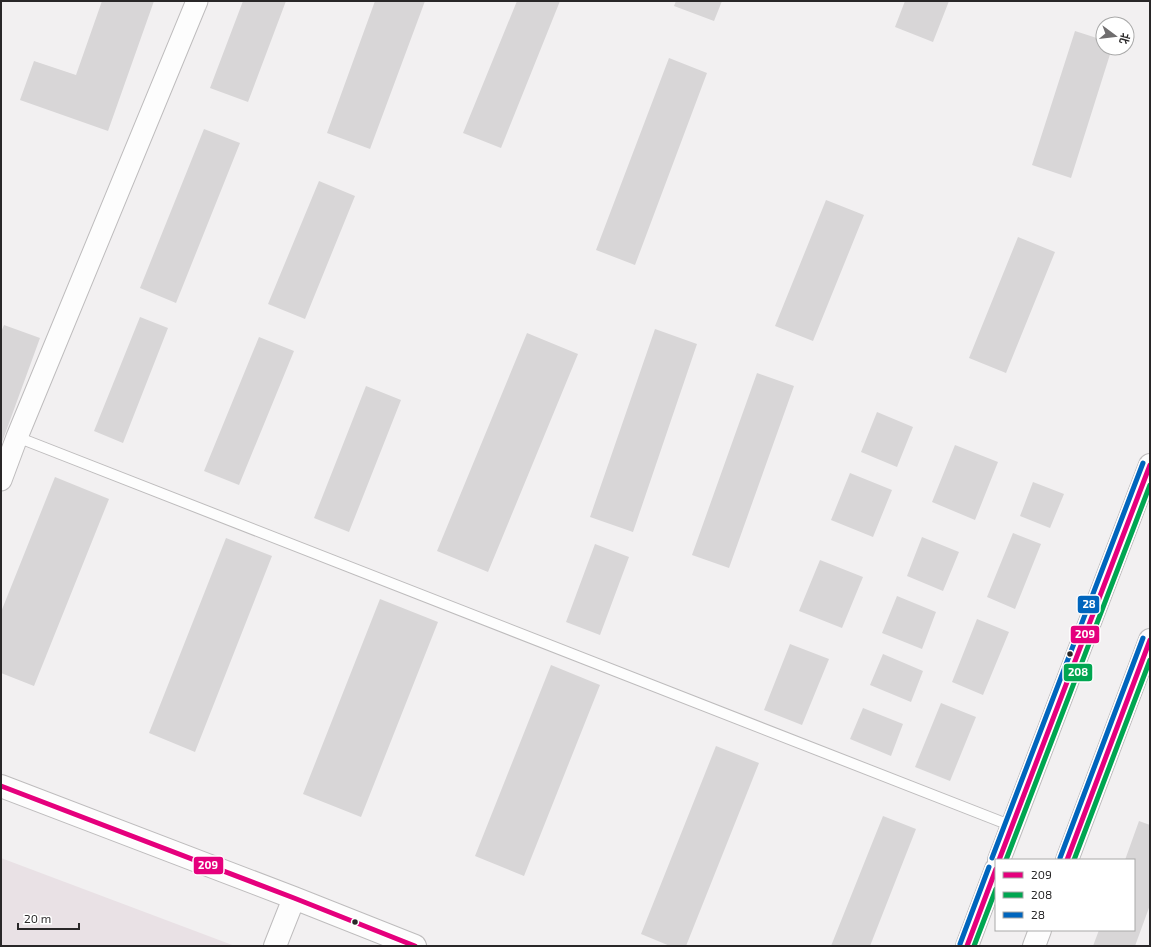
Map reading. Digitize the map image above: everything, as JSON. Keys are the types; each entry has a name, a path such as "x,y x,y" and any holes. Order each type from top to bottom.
{"main road":[{"path":"1000,859 1150,465"},
{"path":"1067,859 1150,640"},
{"path":"1,786 415,946"},
{"path":"967,946 995,872"},
{"path":"275,946 294,898"},
{"path":"1034,946 1040,931"}],"street":[{"path":"1,480 17,437 197,1"}],"lane":[{"path":"17,437 1012,826"}],"shaded area":[{"path":"1,858 235,946 1,946"}],"building":[{"path":"102,1 154,1 108,131 20,100 34,61 76,75"},
{"path":"243,1 286,1 248,102 210,88"},
{"path":"375,1 425,1 370,149 327,133"},
{"path":"517,1 560,1 501,148 463,133"},
{"path":"676,1 722,1 714,21 674,6"},
{"path":"905,1 949,1 933,42 895,27"},
{"path":"1075,31 1095,37 1095,56 1109,56 1071,178 1032,165"},
{"path":"669,58 707,73 635,265 596,250"},
{"path":"204,129 240,143 176,303 140,288"},
{"path":"319,181 355,196 305,319 268,304"},
{"path":"826,200 864,215 813,341 775,326"},
{"path":"1018,237 1055,252 1006,373 969,358"},
{"path":"140,317 168,328 123,443 94,431"},
{"path":"4,325 40,338 1,445 1,332"},
{"path":"655,329 697,344 633,532 590,517"},
{"path":"527,333 578,354 488,572 437,551"},
{"path":"259,337 294,351 239,485 204,471"},
{"path":"757,373 794,386 729,568 692,555"},
{"path":"366,386 401,400 349,532 314,518"},
{"path":"877,412 913,427 897,467 861,452"},
{"path":"955,445 998,462 975,520 932,502"},
{"path":"850,473 892,490 873,537 831,520"},
{"path":"55,477 109,499 34,686 1,673 1,612"},
{"path":"1033,482 1064,494 1050,528 1020,516"},
{"path":"1013,533 1041,544 1015,609 987,597"},
{"path":"922,537 959,552 943,591 907,576"},
{"path":"226,538 272,556 195,752 149,733"},
{"path":"595,544 629,557 600,635 566,622"},
{"path":"820,560 863,577 842,628 799,611"},
{"path":"897,596 936,612 922,649 882,633"},
{"path":"380,599 438,622 361,817 303,794"},
{"path":"977,619 1009,632 983,695 952,682"},
{"path":"790,644 829,659 802,725 764,710"},
{"path":"883,654 923,671 911,702 870,685"},
{"path":"551,665 600,685 524,876 475,856"},
{"path":"941,703 976,717 950,781 915,767"},
{"path":"863,708 903,724 891,756 850,739"},
{"path":"716,746 759,763 686,946 670,946 641,934"},
{"path":"883,816 916,829 870,946 831,946"},
{"path":"1139,821 1150,825 1150,905 1135,946 1093,946 1099,931 1135,931 1135,859 1125,859"}],"transit line":[{"name":"28","path":"992,858 1143,463"},
{"name":"209","path":"999,859 1150,465"},
{"name":"208","path":"1006,859 1150,485"},
{"name":"28","path":"1060,858 1143,638"},
{"name":"209","path":"1067,859 1150,640"},
{"name":"208","path":"1074,859 1150,660"},
{"name":"209","path":"1,786 415,946"},
{"name":"28","path":"960,944 989,867"},
{"name":"209","path":"967,946 995,872"},
{"name":"208","path":"974,946 995,892"}]}
